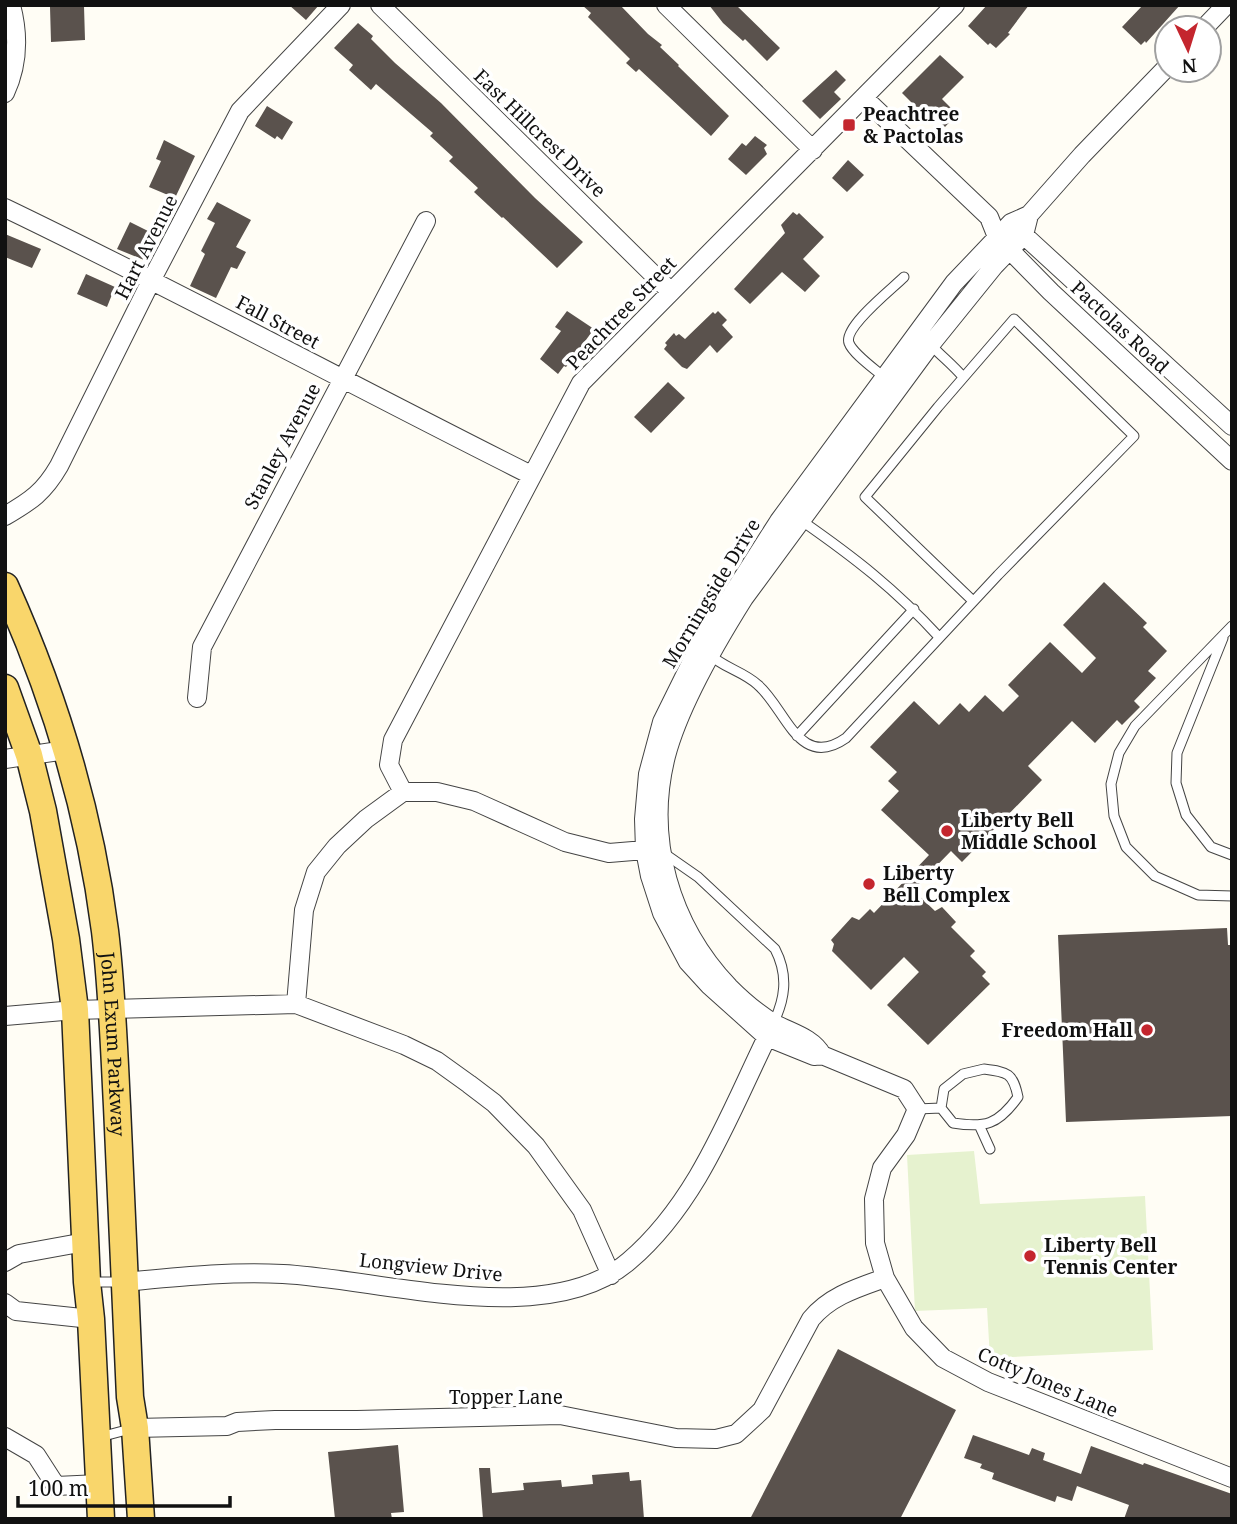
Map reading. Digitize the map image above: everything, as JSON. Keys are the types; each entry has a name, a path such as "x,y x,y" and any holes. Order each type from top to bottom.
{"main road":[{"name":"John Exum Parkway","path":"5,586 42,676 66,750 91,852 104,930 112,1010 130,1397 135,1428 141,1519"},
{"name":"John Exum Parkway","path":"5,688 17,757 55,868 75,1010 86,1282 91,1319 101,1519"}],"street":[{"path":"5,93 12,77 16,51 15,20 11,5"},
{"name":"Hart Avenue","path":"5,516 28,503 46,488 240,111 341,5"},
{"name":"East Hillcrest Drive","path":"380,5 671,292"},
{"path":"666,5 813,150"},
{"name":"Peachtree Street","path":"403,792 389,765 393,740 580,383 955,5"},
{"path":"1017,229 1082,155 1153,81"},
{"name":"Pactolas Road","path":"864,98 989,217 1003,244 1232,461"},
{"name":"Fall Street","path":"5,208 152,279 341,380 531,475"},
{"name":"Pactolas Road","path":"989,217 1017,229 1232,426"},
{"name":"Stanley Avenue","path":"197,698 202,647 426,221"},
{"name":"Morningside Drive","path":"706,650 779,521 1017,229"},
{"name":"Morningside Drive","path":"770,1030 709,985 688,962 662,913 650,876 653,851 645,794 653,750 677,690 802,521 892,383"},
{"path":"17,757 66,750"},
{"path":"296,1004 304,910 316,872 337,846 366,819 403,792 437,792 474,801 565,842 609,853 653,851"},
{"path":"5,1016 75,1010 296,1004 404,1045 437,1061 494,1102 536,1146 582,1210 611,1275"},
{"path":"770,1030 814,1056 822,1055 904,1089 917,1109"},
{"name":"Longview Drive","path":"124,1282 189,1275 283,1274 327,1277 480,1297 535,1295 577,1289 596,1283 611,1275 648,1244 692,1186 709,1160 770,1030"},
{"name":"Cotty Jones Lane","path":"917,1109 906,1135 882,1168 874,1199 875,1243 885,1278 914,1328 943,1358 980,1379 1017,1396 1232,1478"},
{"path":"5,1262 19,1254 85,1242"},
{"name":"Topper Lane","path":"135,1428 227,1426 237,1422 275,1420 560,1415 676,1438 716,1439 736,1434 762,1410 811,1319 821,1307 833,1298 885,1278"},
{"path":"5,1303 16,1311 91,1319"},
{"path":"5,1437 36,1455 56,1486 99,1485"}],"lane":[{"path":"892,383 852,348 848,335 854,324 904,277"},
{"path":"1078,317 1095,298"},
{"path":"706,650 717,662 758,685 797,736 808,745 836,745 846,738 973,601 1134,436 1014,319 865,497 973,601"},
{"path":"925,339 942,358 950,361 963,377"},
{"path":"779,521 802,521 859,560 914,609 939,637"},
{"path":"797,736 914,609"},
{"path":"1228,629 1177,753 1176,783 1186,815 1211,846 1232,855"},
{"path":"1228,629 1135,726 1119,752 1111,784 1114,816 1126,847 1156,876 1198,895 1232,896"},
{"path":"653,851 698,877 775,949 783,963 785,981 782,1005 770,1030"},
{"path":"984,1069 1005,1072 1014,1082 1018,1097 1007,1113 980,1127 953,1123 941,1108 944,1089 963,1074 984,1069"},
{"path":"917,1109 941,1108"},
{"path":"980,1127 990,1149"},
{"path":"86,1282 124,1282"},
{"path":"98,1437 135,1428"}],"green space":[{"name":"Liberty Bell Tennis Center","path":"974,1151 980,1204 1145,1196 1153,1350 990,1358 987,1308 915,1311 907,1155"}],"building":[{"path":"289,5 319,5 306,20"},
{"path":"582,5 620,5 729,116 711,136 639,69 636,72 626,63 630,59 588,17 591,13"},
{"path":"709,5 736,5 780,48 767,61 745,39 743,41 723,23"},
{"path":"987,5 1029,5 1008,33 1010,34 996,48 990,43 988,45 968,26"},
{"path":"1143,5 1180,5 1172,14 1153,14 1153,35 1141,45 1122,27"},
{"path":"84,6 85,40 51,42 50,7"},
{"path":"358,23 373,36 371,39 395,63 441,103 535,198 583,242 557,268 474,192 478,188 449,161 453,157 430,136 433,133 376,84 371,90 349,70 353,65 334,48"},
{"path":"940,55 964,77 942,99 957,114 945,127 932,113 927,118 902,93"},
{"path":"836,70 846,80 834,92 841,99 820,119 802,101"},
{"path":"267,106 293,122 282,140 277,136 275,139 255,126"},
{"path":"755,136 767,145 764,148 767,154 746,175 728,159 742,143 746,146"},
{"path":"164,140 195,156 175,198 149,187 161,161 156,159"},
{"path":"848,160 864,175 847,192 832,178"},
{"path":"217,202 251,220 236,247 246,252 237,269 231,267 216,298 190,286 205,254 201,251 215,223 207,219"},
{"path":"793,212 797,215 799,213 824,237 803,259 820,276 805,292 782,272 750,304 734,289 785,233 781,225"},
{"path":"130,222 156,235 144,260 117,249"},
{"path":"5,234 41,249 32,268 5,257"},
{"path":"86,274 115,287 107,307 77,294"},
{"path":"567,311 594,329 558,374 540,359 561,331 555,327"},
{"path":"718,311 727,320 722,325 733,337 717,353 710,345 687,369 682,367 664,349 667,345 665,343 674,333 685,339 713,312 715,314"},
{"path":"668,382 685,398 651,433 634,417"},
{"name":"Liberty Bell Middle School","path":"1104,582 1147,623 1143,627 1167,651 1148,671 1156,678 1134,701 1140,707 1122,725 1117,720 1095,743 1072,721 1028,766 1042,780 962,862 951,851 913,890 935,911 942,907 956,922 951,927 975,951 970,956 986,972 982,976 990,984 928,1045 887,1005 919,972 904,957 871,990 832,951 834,944 831,940 852,917 859,920 870,909 874,913 929,855 881,810 899,791 888,781 897,772 870,747 914,701 939,725 960,703 969,712 985,695 1003,712 1019,696 1008,685 1050,642 1082,673 1096,658 1063,625"},
{"name":"Freedom Hall","path":"1227,928 1228,945 1232,945 1232,1116 1066,1122 1058,935"},
{"path":"838,1349 956,1410 900,1519 750,1519"},
{"path":"973,1435 1029,1455 1032,1448 1045,1453 1043,1460 1081,1474 1091,1446 1143,1465 1144,1463 1232,1494 1232,1519 1124,1519 1129,1505 1077,1486 1072,1501 1057,1496 1055,1502 992,1479 994,1473 980,1468 982,1464 964,1458"},
{"path":"398,1445 404,1512 391,1513 392,1519 335,1519 328,1452"},
{"path":"479,1468 490,1468 492,1493 524,1490 523,1483 561,1480 562,1487 593,1484 592,1475 629,1472 630,1481 641,1480 644,1519 483,1519"}],"place":[{"name":"Peachtree & Pactolas","path":"849,125"},
{"name":"Liberty Bell Middle School","path":"947,831"},
{"name":"Liberty Bell Complex","path":"869,884"},
{"name":"Freedom Hall","path":"1147,1030"},
{"name":"Liberty Bell Tennis Center","path":"1030,1256"}]}
